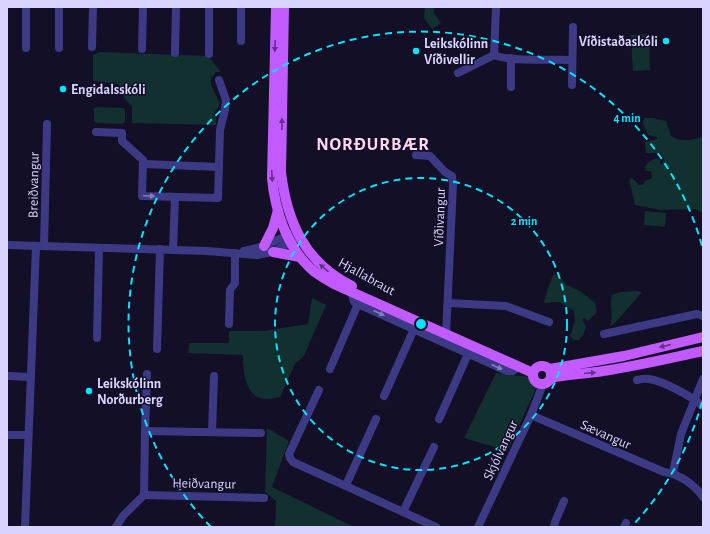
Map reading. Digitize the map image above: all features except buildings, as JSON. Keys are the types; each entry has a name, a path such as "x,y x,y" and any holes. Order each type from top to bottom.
{"main road":[{"name":"Hjallabraut","path":"276,7 271,157 273,188 278,210 294,236 322,267 340,279 519,367 535,370"},
{"name":"Hjallabraut","path":"284,7 281,172 284,194 300,256 310,268 321,277 336,285 535,370"},
{"path":"264,246 273,228 278,210"},
{"path":"274,252 300,256"},
{"path":"548,377 545,366 535,370 535,380 537,382 548,377 624,356 703,337"},
{"path":"548,377 627,367 703,351"}],"street":[{"path":"26,7 26,48"},
{"path":"59,7 59,48"},
{"path":"92,47 93,7"},
{"path":"142,48 143,7"},
{"path":"175,53 176,7"},
{"path":"209,7 209,54"},
{"path":"241,7 241,41"},
{"path":"494,55 496,7"},
{"path":"572,85 573,27"},
{"path":"458,73 494,55 511,58 572,60"},
{"path":"511,58 511,87"},
{"path":"96,132 122,133 122,141 143,160 142,196 218,198 220,130 226,100 219,80"},
{"name":"Breiðvangur","path":"44,246 47,124"},
{"name":"Víðivangur","path":"416,155 430,156 445,172 452,176 454,184 446,332"},
{"path":"143,164 218,167"},
{"path":"173,250 174,197"},
{"path":"235,253 264,246 294,236"},
{"path":"7,245 160,249 257,255 274,252 294,236"},
{"path":"26,527 30,377 36,246"},
{"path":"97,338 99,248"},
{"path":"157,349 160,249"},
{"path":"229,324 230,290 234,283 235,253"},
{"name":"Hjallabraut","path":"350,291 354,302 468,354 507,371 513,371 519,367"},
{"path":"448,303 506,306 549,322"},
{"name":"Hjallabraut","path":"330,369 358,304"},
{"path":"604,334 697,314 703,316"},
{"path":"384,396 414,329"},
{"path":"439,419 468,354"},
{"path":"116,527 123,516 144,495 146,374"},
{"path":"7,376 30,377"},
{"path":"212,432 214,376"},
{"name":"Skjólvangur","path":"478,527 548,377"},
{"path":"637,380 648,378 656,380 694,399 703,406"},
{"path":"673,473 681,434 703,379"},
{"path":"319,390 289,454 293,462 436,527"},
{"name":"Sævangur","path":"530,415 650,467 664,472 673,473 694,487 703,497"},
{"path":"346,486 376,419"},
{"path":"146,431 261,433"},
{"path":"7,435 28,435"},
{"path":"403,512 434,447"},
{"name":"Heiðvangur","path":"144,495 264,498"},
{"path":"554,527 564,501"}],"green space":[{"path":"425,7 434,7 434,13 441,23 432,29 424,18"},
{"path":"649,34 650,70 633,71 631,35"},
{"path":"100,52 208,56 221,72 216,72 211,78 211,85 220,104 213,115 216,117 216,125 132,123 132,106 120,91 118,84 93,81 93,55"},
{"path":"96,107 123,108 125,110 125,122 122,124 96,123 94,121 94,109"},
{"path":"644,118 653,118 666,121 671,136 678,139 691,140 703,136 703,213 695,209 660,210 635,205 629,179 632,178 639,185 644,184 645,181 652,178 651,171 646,171 645,167 649,162 656,158 660,160 660,164 662,164 664,159 661,153 646,153 645,142 657,139 657,137 648,135 643,124"},
{"path":"645,211 666,213 665,227 644,225"},
{"path":"554,274 559,276 567,285 582,292 595,303 597,312 588,321 584,318 582,319 586,327 579,340 574,340 570,337 575,321 574,311 559,302 544,303 551,279"},
{"path":"621,292 642,292 616,322 610,326 612,318 612,295"},
{"path":"312,298 326,305 304,356 295,364 280,397 267,399 260,398 254,394 247,383 245,376 243,355 188,353 189,343 229,343 229,331 263,331 308,324"},
{"path":"496,373 530,377 537,386 509,448 501,449 464,438"},
{"path":"267,428 289,441 272,487 354,527 275,527 276,501 265,492"}],"place":[{"name":"Víðistaðaskóli","path":"666,41"},
{"name":"Leikskólinn Víðivellir","path":"416,51"},
{"name":"Engidalsskóli","path":"63,89"},
{"name":"Leikskólinn Norðurberg","path":"89,391"}],"district":[{"name":"NORÐURBÆR","path":"373,144"}]}
